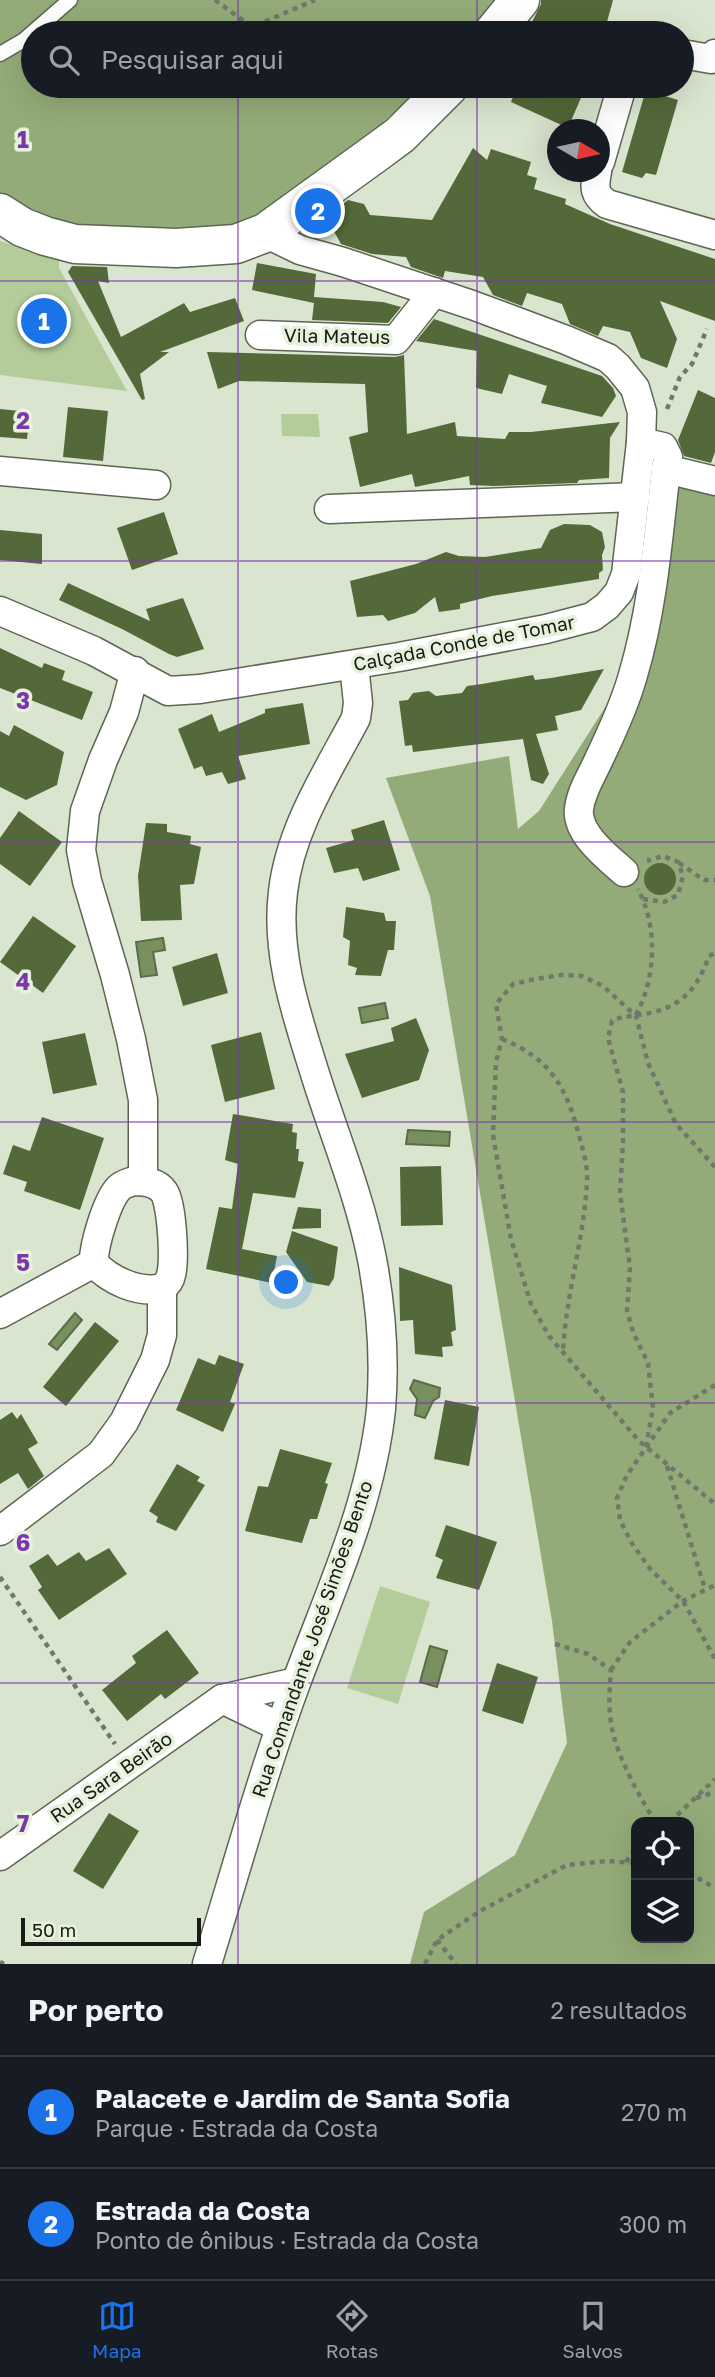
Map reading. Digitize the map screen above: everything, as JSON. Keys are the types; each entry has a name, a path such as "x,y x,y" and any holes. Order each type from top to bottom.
{"street":[{"path":"503,21 520,0"},
{"path":"694,56 711,59 715,54"},
{"path":"0,213 22,227 75,244 141,248 236,244 265,233 400,135 437,98"},
{"path":"610,127 619,98"},
{"path":"595,182 594,188 599,198 607,204 715,235"},
{"name":"Calçada Conde de Tomar","path":"168,691 200,689 354,665 504,638 592,617 607,606 619,592 626,573 635,497 647,443 642,412 635,388 628,376 608,358 566,340 434,292 300,250 265,233"},
{"name":"Vila Mateus","path":"260,334 396,340 434,292"},
{"path":"629,877 609,859 581,825 579,809 633,677 649,615 668,457 663,447 647,443"},
{"path":"666,469 715,481"},
{"path":"0,471 156,485"},
{"path":"329,509 635,497"},
{"path":"0,611 84,646 168,691"},
{"name":"Rua Comandante José Simões Bento","path":"207,1964 280,1727 341,1566 357,1516 374,1451 381,1409 380,1317 372,1258 299,1022 282,933 282,893 295,840 328,768 356,718 358,703 354,665"},
{"path":"135,671 124,712 85,811 81,850 87,881 131,1039 143,1100 143,1181"},
{"path":"124,712 168,691"},
{"path":"0,1531 101,1454 124,1422 155,1360 162,1335 162,1288 172,1274 168,1206 165,1193 157,1186 143,1181 125,1184 116,1190 96,1242 94,1263 108,1275 135,1287 154,1290 162,1288"},
{"path":"0,1314 94,1263"},
{"name":"Rua Sara Beirão","path":"0,1856 222,1699 296,1682"},
{"path":"222,1699 280,1727"}],"lane":[{"path":"46,21 70,0"},
{"path":"0,54 21,42"}],"path":[{"path":"215,0 244,21"},
{"path":"266,21 315,0"},
{"path":"647,443 680,377 692,364 707,329"},
{"path":"636,1016 648,985 652,954 650,921 643,899 629,877 648,859 663,856 678,862 704,880 715,880"},
{"path":"643,899 664,902 677,895 683,876 678,862"},
{"path":"646,1448 653,1408 648,1363 633,1332 627,1311 630,1268 620,1193 624,1142 623,1092 608,1038 612,1021 624,1015 636,1016 661,1009 687,997 702,975 709,956 715,953"},
{"path":"715,1167 676,1124 648,1063 636,1016 603,986 582,976 561,975 513,984 502,994 496,1004 502,1039 496,1062 493,1135 511,1239 531,1304 550,1336 646,1448 715,1504"},
{"path":"502,1039 526,1049 560,1083 571,1104 585,1159 588,1180 581,1240 565,1317 563,1351"},
{"path":"715,1385 670,1413 627,1475 617,1498 620,1520 631,1542 651,1570 683,1601 715,1659"},
{"path":"667,1466 705,1589"},
{"path":"0,1577 120,1751"},
{"path":"653,1817 614,1737 609,1696 611,1670 630,1642 683,1601 715,1584"},
{"path":"555,1644 588,1654 611,1670"},
{"path":"675,1817 715,1779"},
{"path":"695,1799 715,1792"},
{"path":"626,1862 631,1854"},
{"path":"425,1964 437,1940 480,1910 567,1866 590,1861 631,1862"},
{"path":"694,1876 715,1888"},
{"path":"437,1940 456,1964"}],"shaded area":[{"path":"0,0 501,0 483,21 21,21 21,98 410,98 327,173 242,232 51,226 0,197"},
{"path":"0,241 59,259 59,268 127,391 0,375"},
{"path":"281,414 318,414 320,437 282,436"},
{"path":"676,474 715,488 715,1964 410,1964 424,1912 515,1855 567,1743 552,1621 430,896 386,778 509,756 518,829 539,811 657,626"},
{"path":"163,938 165,950 153,952 157,975 141,977 136,942"},
{"path":"385,1003 388,1018 362,1023 359,1008"},
{"path":"408,1130 450,1132 449,1146 406,1144"},
{"path":"75,1313 82,1320 57,1350 49,1344"},
{"path":"414,1380 440,1388 439,1397 433,1401 425,1418 415,1415 417,1399 410,1389"},
{"path":"380,1586 430,1602 398,1704 347,1688"},
{"path":"430,1646 447,1651 437,1687 420,1682"}],"building":[{"path":"541,0 613,0 607,21 532,21"},
{"path":"512,98 581,98 572,119 548,119 511,102"},
{"path":"644,98 678,100 656,175 646,173 642,178 622,172"},
{"path":"473,148 487,160 491,149 531,162 527,175 537,178 534,189 566,199 565,204 610,224 715,259 715,321 660,301 677,339 667,368 641,358 630,332 603,326 598,336 570,324 562,304 527,293 522,306 493,295 483,277 445,271 443,278 411,267 406,257 372,254 341,244 326,217 348,200 364,204 370,215 432,220"},
{"path":"257,263 316,274 314,297 383,302 401,307 388,323 312,320 314,303 252,290"},
{"path":"72,266 107,267 109,283 98,281 121,337 184,303 190,312 235,298 244,321 160,352 169,352 140,374 145,399 142,400 68,272"},
{"path":"434,319 602,376 613,388 616,396 602,417 541,403 547,386 509,374 502,394 476,388 477,351 416,341"},
{"path":"207,352 395,357 404,355 407,434 455,422 457,436 505,439 509,432 620,422 610,438 609,478 579,480 577,483 493,486 470,485 469,476 415,487 412,474 360,487 349,437 368,432 365,384 239,381 218,389"},
{"path":"698,390 715,398 715,452 711,463 684,456 678,440"},
{"path":"68,407 108,411 103,461 63,457"},
{"path":"0,409 30,412 27,439 0,437"},
{"path":"164,512 178,554 132,570 117,528"},
{"path":"564,524 590,525 602,532 605,547 602,555 603,570 599,573 599,579 492,596 460,604 460,609 439,612 435,597 415,613 388,621 383,615 357,617 350,581 416,564 446,552 459,556 485,557 541,548 550,530"},
{"path":"0,530 42,534 42,564 0,560"},
{"path":"68,583 150,621 146,609 183,598 204,649 177,657 169,654 59,600"},
{"path":"0,648 42,668 44,663 65,671 62,680 93,692 82,720 0,688"},
{"path":"604,669 581,710 555,716 558,730 536,734 549,774 543,784 531,780 523,739 413,752 412,745 405,746 399,701 408,700 413,693 429,691 436,696 462,693 467,686 533,675 535,680"},
{"path":"303,703 310,744 238,756 246,779 228,784 222,772 206,776 202,766 194,769 178,729 212,714 219,732 265,713 265,709"},
{"path":"14,725 64,752 57,785 26,800 0,787 0,731 9,736"},
{"path":"19,811 62,842 30,886 0,864 0,838"},
{"path":"384,820 400,870 363,881 358,868 334,873 326,848 354,840 351,830"},
{"path":"146,823 167,824 167,832 191,836 190,844 201,847 194,884 180,885 182,920 141,921 138,876"},
{"path":"660,863 671,868 676,879 671,890 660,895 649,890 644,879 649,868"},
{"path":"346,907 384,913 386,921 396,921 394,950 388,950 381,976 355,975 357,968 348,965 350,941 343,937"},
{"path":"33,916 76,946 43,993 0,962"},
{"path":"217,953 228,993 183,1006 172,967"},
{"path":"416,1018 429,1050 419,1080 362,1098 345,1054 394,1041 391,1028"},
{"path":"261,1032 275,1089 225,1102 211,1045"},
{"path":"85,1033 97,1085 53,1094 42,1042"},
{"path":"233,1114 293,1124 292,1132 297,1133 298,1161 304,1162 295,1198 253,1193 242,1249 277,1256 272,1283 206,1269 219,1207 232,1209 238,1164 225,1160"},
{"path":"42,1117 104,1138 80,1210 24,1191 27,1182 3,1174 13,1145 30,1151"},
{"path":"441,1166 443,1225 401,1226 400,1167"},
{"path":"298,1207 321,1209 321,1228 292,1229"},
{"path":"292,1231 338,1247 334,1278 329,1286 307,1282 286,1252"},
{"path":"399,1267 452,1285 456,1330 451,1332 453,1346 442,1347 443,1357 415,1354 413,1320 400,1321"},
{"path":"95,1322 119,1341 66,1406 43,1387"},
{"path":"219,1355 244,1364 230,1402 235,1404 223,1432 176,1410 198,1358 215,1365"},
{"path":"445,1400 479,1407 469,1466 434,1459"},
{"path":"12,1412 17,1419 21,1414 38,1443 28,1449 44,1476 28,1489 18,1473 0,1484 0,1420"},
{"path":"280,1449 332,1463 317,1519 310,1519 302,1543 245,1531 258,1486 268,1487"},
{"path":"177,1464 200,1477 197,1481 205,1485 176,1531 156,1522 158,1517 149,1511"},
{"path":"446,1525 497,1542 479,1590 436,1578 443,1560 435,1556"},
{"path":"109,1548 127,1574 59,1620 38,1590 42,1587 29,1566 48,1554 57,1566 79,1552 86,1561"},
{"path":"167,1630 199,1673 165,1699 161,1694 127,1721 102,1690 136,1663 132,1656"},
{"path":"497,1663 538,1677 523,1724 482,1711"},
{"path":"109,1813 139,1831 103,1889 73,1871"}],"place":[{"name":"Estrada da Costa","path":"318,211"},
{"name":"Palacete e Jardim de Santa Sofia","path":"44,321"}]}
